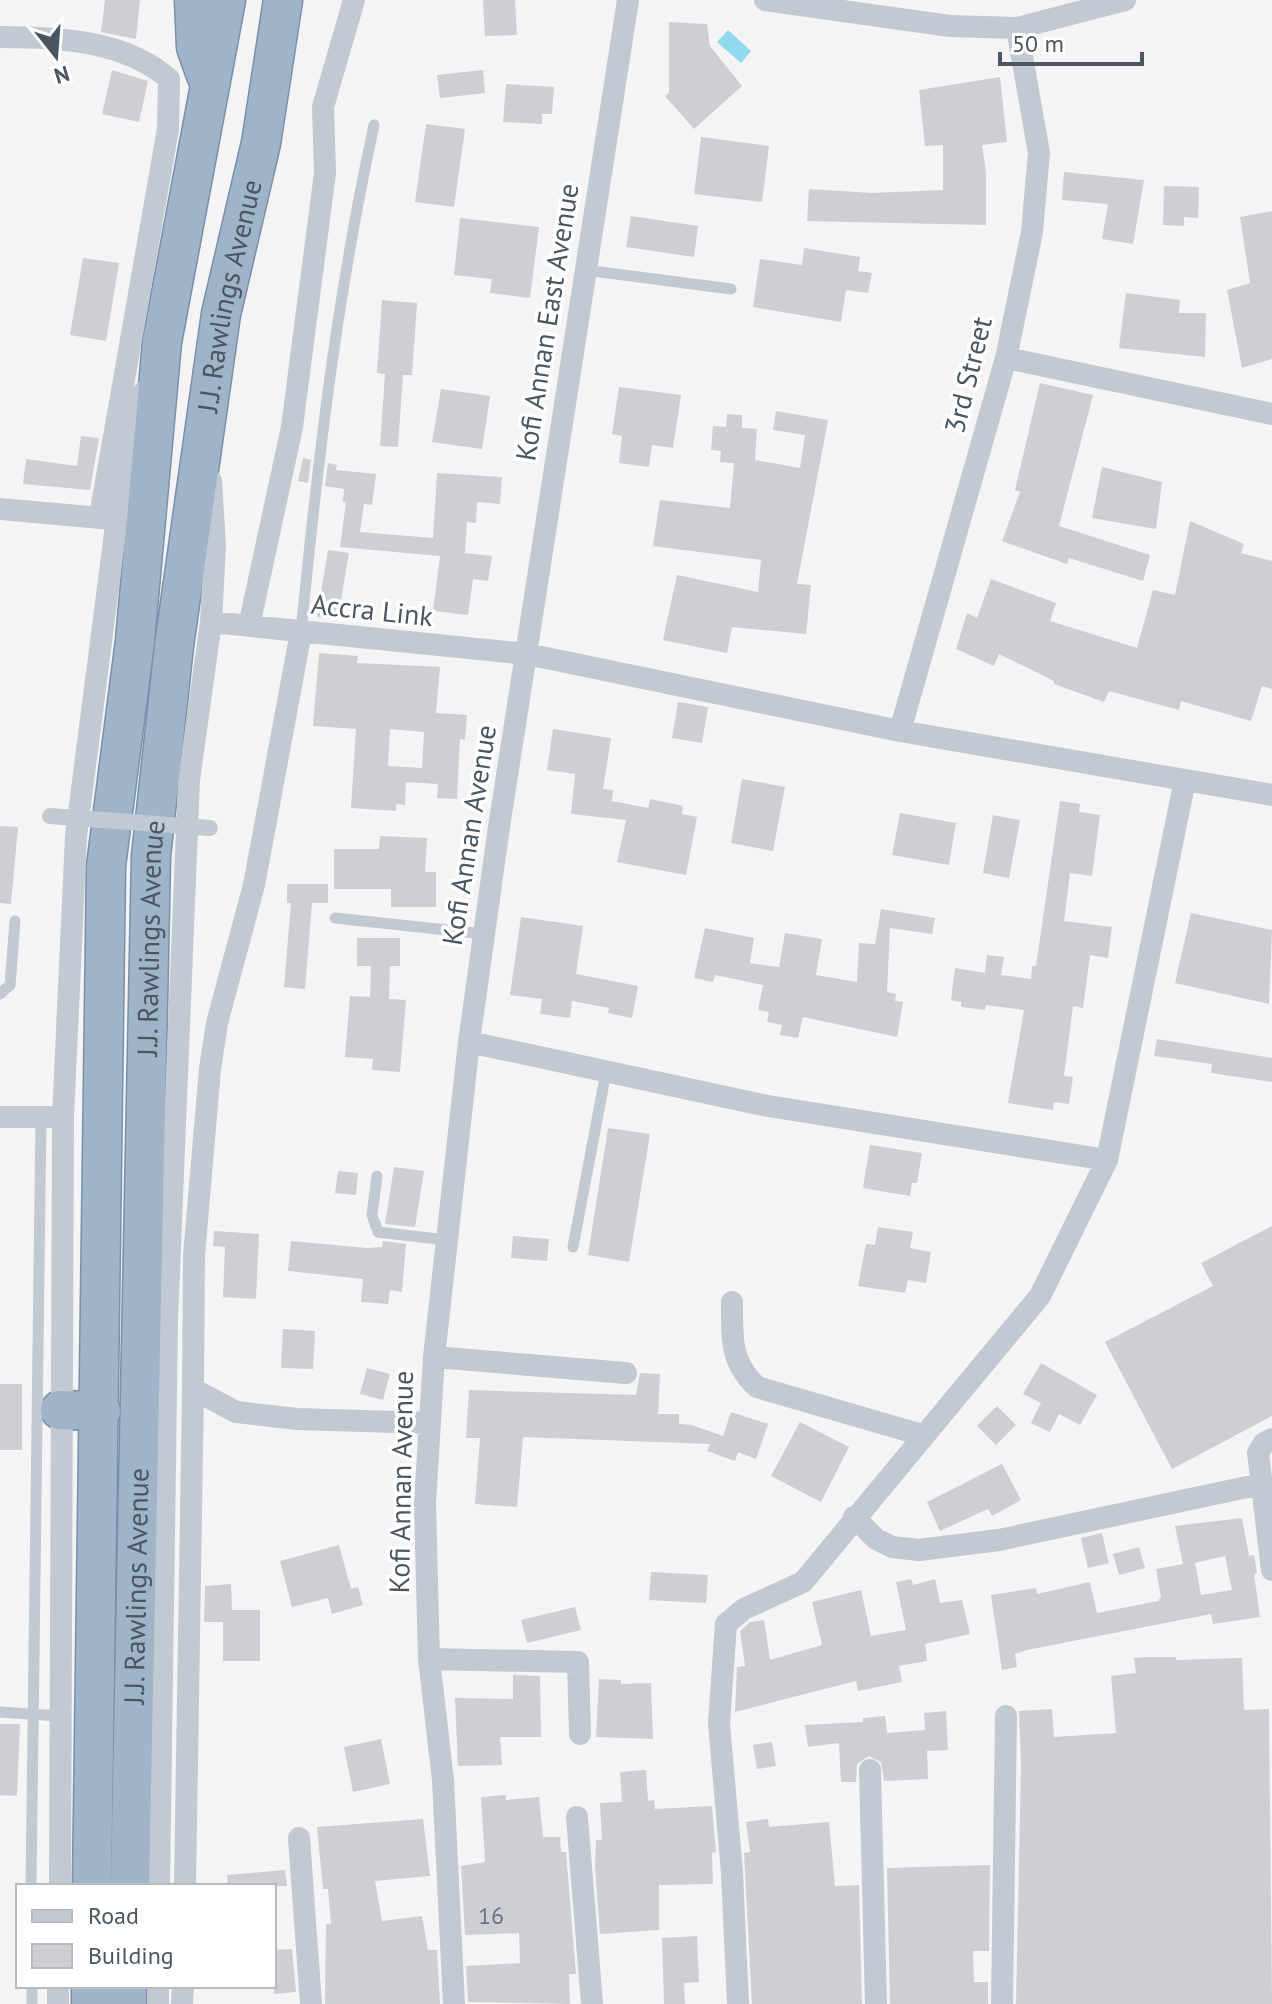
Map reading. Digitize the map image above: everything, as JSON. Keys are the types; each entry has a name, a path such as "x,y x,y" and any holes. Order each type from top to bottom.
{"highway":[{"path":"194,0 196,47 212,90"},
{"name":"J.J. Rawlings Avenue","path":"92,1884 101,1411 106,866 135,641 162,342 212,90 226,0"},
{"name":"J.J. Rawlings Avenue","path":"130,1884 166,1398 151,856 174,646 207,431 221,314 261,143 283,0"},
{"path":"261,143 308,0"},
{"path":"60,1410 101,1411"}],"street":[{"path":"249,626 292,427 325,173 323,107 354,0"},
{"name":"Kofi Annan East Avenue","path":"527,654 628,0"},
{"path":"765,0 950,26 1017,28 1125,0"},
{"name":"3rd Street","path":"900,731 1006,358 1039,183 1036,120 1017,28"},
{"path":"0,37 71,42 131,54 169,79 168,129 109,518 76,836 52,1117 60,1410 60,1884"},
{"path":"109,518 125,455 162,342"},
{"path":"1006,358 1272,414"},
{"path":"159,1884 166,1398 189,780 211,622 215,546 207,431"},
{"path":"0,509 109,518"},
{"name":"Accra Link","path":"211,622 527,654"},
{"path":"185,1884 166,1398 194,1256 210,1069 217,1023 254,885 301,632"},
{"path":"527,654 900,731 1272,795"},
{"name":"Kofi Annan Avenue","path":"454,2004 445,1804 429,1659 425,1503 429,1423 469,1042 527,654"},
{"path":"738,2004 724,1754 719,1723 726,1624 744,1609 803,1582 1040,1296 1107,1160 1185,780"},
{"path":"50,816 210,828"},
{"path":"469,1042 768,1106 1107,1160"},
{"path":"0,1117 52,1117"},
{"path":"732,1302 734,1352 741,1373 757,1387 922,1435"},
{"path":"434,1357 626,1373"},
{"path":"166,1398 236,1412 297,1419 429,1423"},
{"path":"1272,1439 1264,1443 1258,1453 1272,1570"},
{"path":"854,1517 876,1539 892,1547 919,1550 999,1540 1261,1484"},
{"path":"429,1659 578,1662 580,1734"},
{"path":"1002,2004 1006,1716"},
{"path":"870,1770 876,2004"},
{"path":"577,1817 592,2004"},
{"path":"299,1838 311,2004"}],"lane":[{"path":"301,632 319,449 339,303 374,125"},
{"path":"585,270 731,289"},
{"path":"335,918 484,934"},
{"path":"0,994 10,985 15,921"},
{"path":"573,1247 606,1072"},
{"path":"31,1884 31,1714 52,1117"},
{"path":"377,1176 372,1215 378,1232 446,1240"},
{"path":"0,1712 60,1716"}],"water":[{"path":"728,30 751,51 741,63 717,42"}],"building":[{"path":"105,0 140,0 136,39 101,32"},
{"path":"483,0 515,0 517,35 485,36"},
{"path":"669,22 707,24 710,46 742,86 694,129 665,96 669,93"},
{"path":"112,70 148,81 139,122 102,114"},
{"path":"483,70 485,93 440,98 437,75"},
{"path":"1000,77 1007,142 982,145 986,172 986,225 807,221 809,189 872,193 943,190 943,145 925,146 919,90"},
{"path":"506,84 554,87 552,114 542,114 542,124 503,122"},
{"path":"426,124 465,129 454,207 415,202"},
{"path":"701,137 769,146 762,202 694,194"},
{"path":"1064,172 1144,180 1133,244 1102,239 1108,204 1062,200"},
{"path":"1164,186 1199,187 1198,218 1184,217 1184,226 1163,225"},
{"path":"1272,211 1272,359 1242,368 1227,290 1250,283 1240,217"},
{"path":"631,216 698,226 694,257 626,247"},
{"path":"460,218 539,227 530,298 490,293 492,279 454,275"},
{"path":"804,248 860,257 858,271 872,273 868,293 846,290 841,322 753,307 760,259 802,265"},
{"path":"83,258 119,263 106,341 70,335"},
{"path":"1126,293 1180,300 1179,313 1206,313 1205,357 1119,348"},
{"path":"382,300 417,303 412,375 403,375 398,447 380,446 385,374 377,373"},
{"path":"1040,383 1093,395 1059,526 1150,555 1143,581 1069,558 1067,564 1002,541 1020,492 1015,490"},
{"path":"619,387 681,395 673,448 652,445 649,467 619,463 622,436 612,434"},
{"path":"441,389 490,396 482,449 432,442"},
{"path":"776,411 828,420 797,584 811,585 806,634 732,627 727,653 663,640 677,575 758,592 761,560 653,546 660,500 730,508 734,463 720,462 721,451 711,450 713,426 726,427 727,414 742,415 742,428 757,429 755,460 800,468 805,435 773,430"},
{"path":"81,436 99,438 90,490 23,484 26,459 77,466"},
{"path":"303,458 311,460 308,483 298,481"},
{"path":"328,463 337,465 336,470 376,474 372,505 364,504 360,532 433,538 437,473 502,477 500,504 477,502 476,523 467,522 465,553 492,556 488,581 473,579 468,615 433,611 440,556 340,547 346,502 343,502 344,489 325,486"},
{"path":"1102,467 1162,482 1156,529 1092,518"},
{"path":"1190,521 1244,544 1241,553 1272,561 1272,689 1262,686 1251,721 1181,701 1179,710 1109,691 1104,702 1054,684 1054,681 999,654 994,666 956,649 967,613 977,618 991,579 1056,603 1050,621 1137,648 1153,590 1175,595"},
{"path":"328,550 349,553 339,612 333,611 332,619 317,617"},
{"path":"319,653 358,656 357,663 440,667 436,713 467,715 465,740 460,739 457,799 437,798 438,784 406,782 405,805 396,804 396,811 351,808 356,729 313,726","holes":["390,729 424,732 422,768 388,766"]},
{"path":"678,702 708,707 702,743 672,738"},
{"path":"553,729 611,738 603,789 613,790 612,801 648,808 650,799 683,806 682,814 697,817 686,875 617,862 626,820 571,814 575,774 547,770"},
{"path":"742,779 785,787 773,851 731,843"},
{"path":"1060,801 1080,804 1079,812 1100,815 1092,876 1070,873 1064,921 1112,927 1108,958 1090,955 1083,1008 1073,1006 1064,1076 1073,1077 1069,1104 1054,1102 1053,1110 1008,1103 1024,1010 986,1005 985,1010 961,1007 961,1002 951,1000 955,968 985,973 987,955 1004,957 1001,975 1031,979 1032,966 1036,966"},
{"path":"900,813 956,823 949,865 892,855"},
{"path":"993,815 1020,820 1009,878 983,873"},
{"path":"0,826 18,827 11,904 0,903"},
{"path":"380,836 427,838 425,872 436,872 436,907 391,907 391,889 334,889 334,849 379,849"},
{"path":"287,884 328,884 328,903 312,903 305,989 284,987 291,903 287,903"},
{"path":"881,909 935,918 932,934 890,928 887,992 896,994 895,1001 903,1002 897,1037 803,1017 798,1038 780,1035 782,1025 767,1022 769,1012 758,1010 763,985 715,975 713,982 694,978 705,928 754,938 750,963 779,967 785,933 822,939 816,975 857,982 859,943 875,944"},
{"path":"1191,913 1272,930 1269,1004 1175,983"},
{"path":"521,917 583,926 576,974 638,986 632,1018 608,1013 609,1008 572,1001 570,1018 540,1014 542,999 510,995"},
{"path":"357,938 400,938 400,966 390,966 389,999 406,1000 400,1072 372,1070 373,1059 345,1057 350,996 370,997 371,966 357,966"},
{"path":"1157,1039 1272,1058 1272,1082 1211,1073 1212,1064 1154,1056"},
{"path":"608,1128 650,1134 629,1262 588,1255"},
{"path":"870,1145 922,1153 917,1183 912,1183 910,1196 863,1188"},
{"path":"394,1167 424,1171 415,1227 385,1224"},
{"path":"338,1171 358,1173 356,1195 335,1193"},
{"path":"1272,1226 1272,1416 1172,1469 1105,1342 1213,1286 1201,1263"},
{"path":"878,1227 913,1232 910,1248 931,1252 926,1283 908,1280 905,1293 858,1286 866,1244 875,1245"},
{"path":"214,1231 259,1234 256,1299 223,1297 225,1247 213,1246"},
{"path":"513,1236 549,1239 547,1261 511,1258"},
{"path":"291,1241 367,1248 382,1247 383,1241 406,1244 402,1292 390,1290 388,1304 361,1302 363,1279 288,1271"},
{"path":"283,1329 315,1331 313,1369 281,1368"},
{"path":"1041,1363 1097,1395 1080,1425 1059,1414 1050,1432 1031,1423 1041,1403 1023,1394"},
{"path":"367,1368 390,1374 383,1400 360,1394"},
{"path":"640,1373 660,1374 658,1414 679,1414 679,1424 692,1425 723,1436 731,1412 768,1424 756,1459 738,1452 735,1461 707,1451 710,1444 523,1437 517,1507 475,1504 480,1438 466,1438 469,1390 636,1395"},
{"path":"0,1384 22,1384 22,1450 0,1450"},
{"path":"997,1406 1016,1425 996,1445 977,1426"},
{"path":"800,1422 849,1447 821,1502 771,1476"},
{"path":"1002,1464 1021,1500 992,1516 988,1509 940,1531 927,1502"},
{"path":"1242,1518 1249,1556 1254,1555 1260,1617 1213,1624 1211,1614 1027,1650 1015,1654 1017,1667 1002,1670 991,1595 1036,1588 1037,1594 1090,1582 1097,1613 1158,1601 1161,1597 1156,1569 1183,1564 1175,1526","holes":["1225,1556 1232,1590 1201,1595 1195,1563"]},
{"path":"1102,1533 1109,1563 1088,1568 1081,1538"},
{"path":"339,1545 351,1589 358,1587 363,1605 332,1614 328,1598 292,1607 280,1561"},
{"path":"1139,1547 1145,1568 1119,1575 1113,1554"},
{"path":"651,1572 708,1575 706,1603 649,1600"},
{"path":"911,1579 913,1585 935,1579 940,1603 962,1600 970,1634 925,1644 927,1661 899,1666 902,1682 858,1691 856,1681 735,1712 737,1667 745,1666 740,1631 750,1622 764,1620 770,1660 822,1645 812,1602 861,1590 871,1636 906,1630 896,1582"},
{"path":"231,1584 232,1610 260,1610 260,1661 223,1661 223,1622 204,1622 205,1586"},
{"path":"575,1607 581,1630 527,1643 521,1620"},
{"path":"1176,1657 1176,1660 1242,1658 1244,1710 1269,1709 1272,2004 1016,2004 1021,1763 1019,1711 1052,1709 1054,1737 1116,1733 1111,1676 1136,1673 1134,1658"},
{"path":"513,1675 540,1676 541,1737 500,1737 502,1765 458,1766 455,1698 513,1699"},
{"path":"599,1679 621,1680 621,1684 651,1683 653,1739 596,1737"},
{"path":"946,1711 948,1750 927,1751 928,1779 884,1781 881,1762 869,1756 857,1764 856,1782 841,1782 839,1743 808,1747 805,1725 863,1722 863,1718 885,1716 887,1733 925,1730 924,1713"},
{"path":"0,1724 20,1724 17,1796 0,1795"},
{"path":"381,1739 390,1784 353,1792 344,1747"},
{"path":"772,1742 776,1766 757,1769 753,1745"},
{"path":"646,1770 648,1801 654,1800 655,1809 712,1806 716,1852 712,1853 713,1884 659,1885 659,1930 600,1934 595,1867 596,1840 602,1840 600,1803 622,1802 620,1772"},
{"path":"506,1795 506,1800 539,1797 543,1837 560,1837 561,1852 566,1852 576,1974 569,1974 570,2004 468,2002 466,1966 520,1963 519,1933 465,1935 461,1866 485,1862 481,1797"},
{"path":"423,1819 430,1876 375,1881 382,1921 422,1916 428,1950 437,1950 440,2004 325,2004 326,1924 331,1924 328,1889 323,1889 317,1827"},
{"path":"768,1819 769,1827 829,1822 835,1886 859,1885 862,2004 752,2004 744,1853 750,1852 746,1822"},
{"path":"990,1865 989,1951 973,1951 974,1982 988,1982 988,2004 890,2004 887,1868"},
{"path":"285,1870 287,1886 228,1884 227,1875"},
{"path":"697,1936 699,1982 684,1983 685,2004 664,2004 662,1938"},
{"path":"292,1949 296,1992 274,1994 276,1950"}]}
